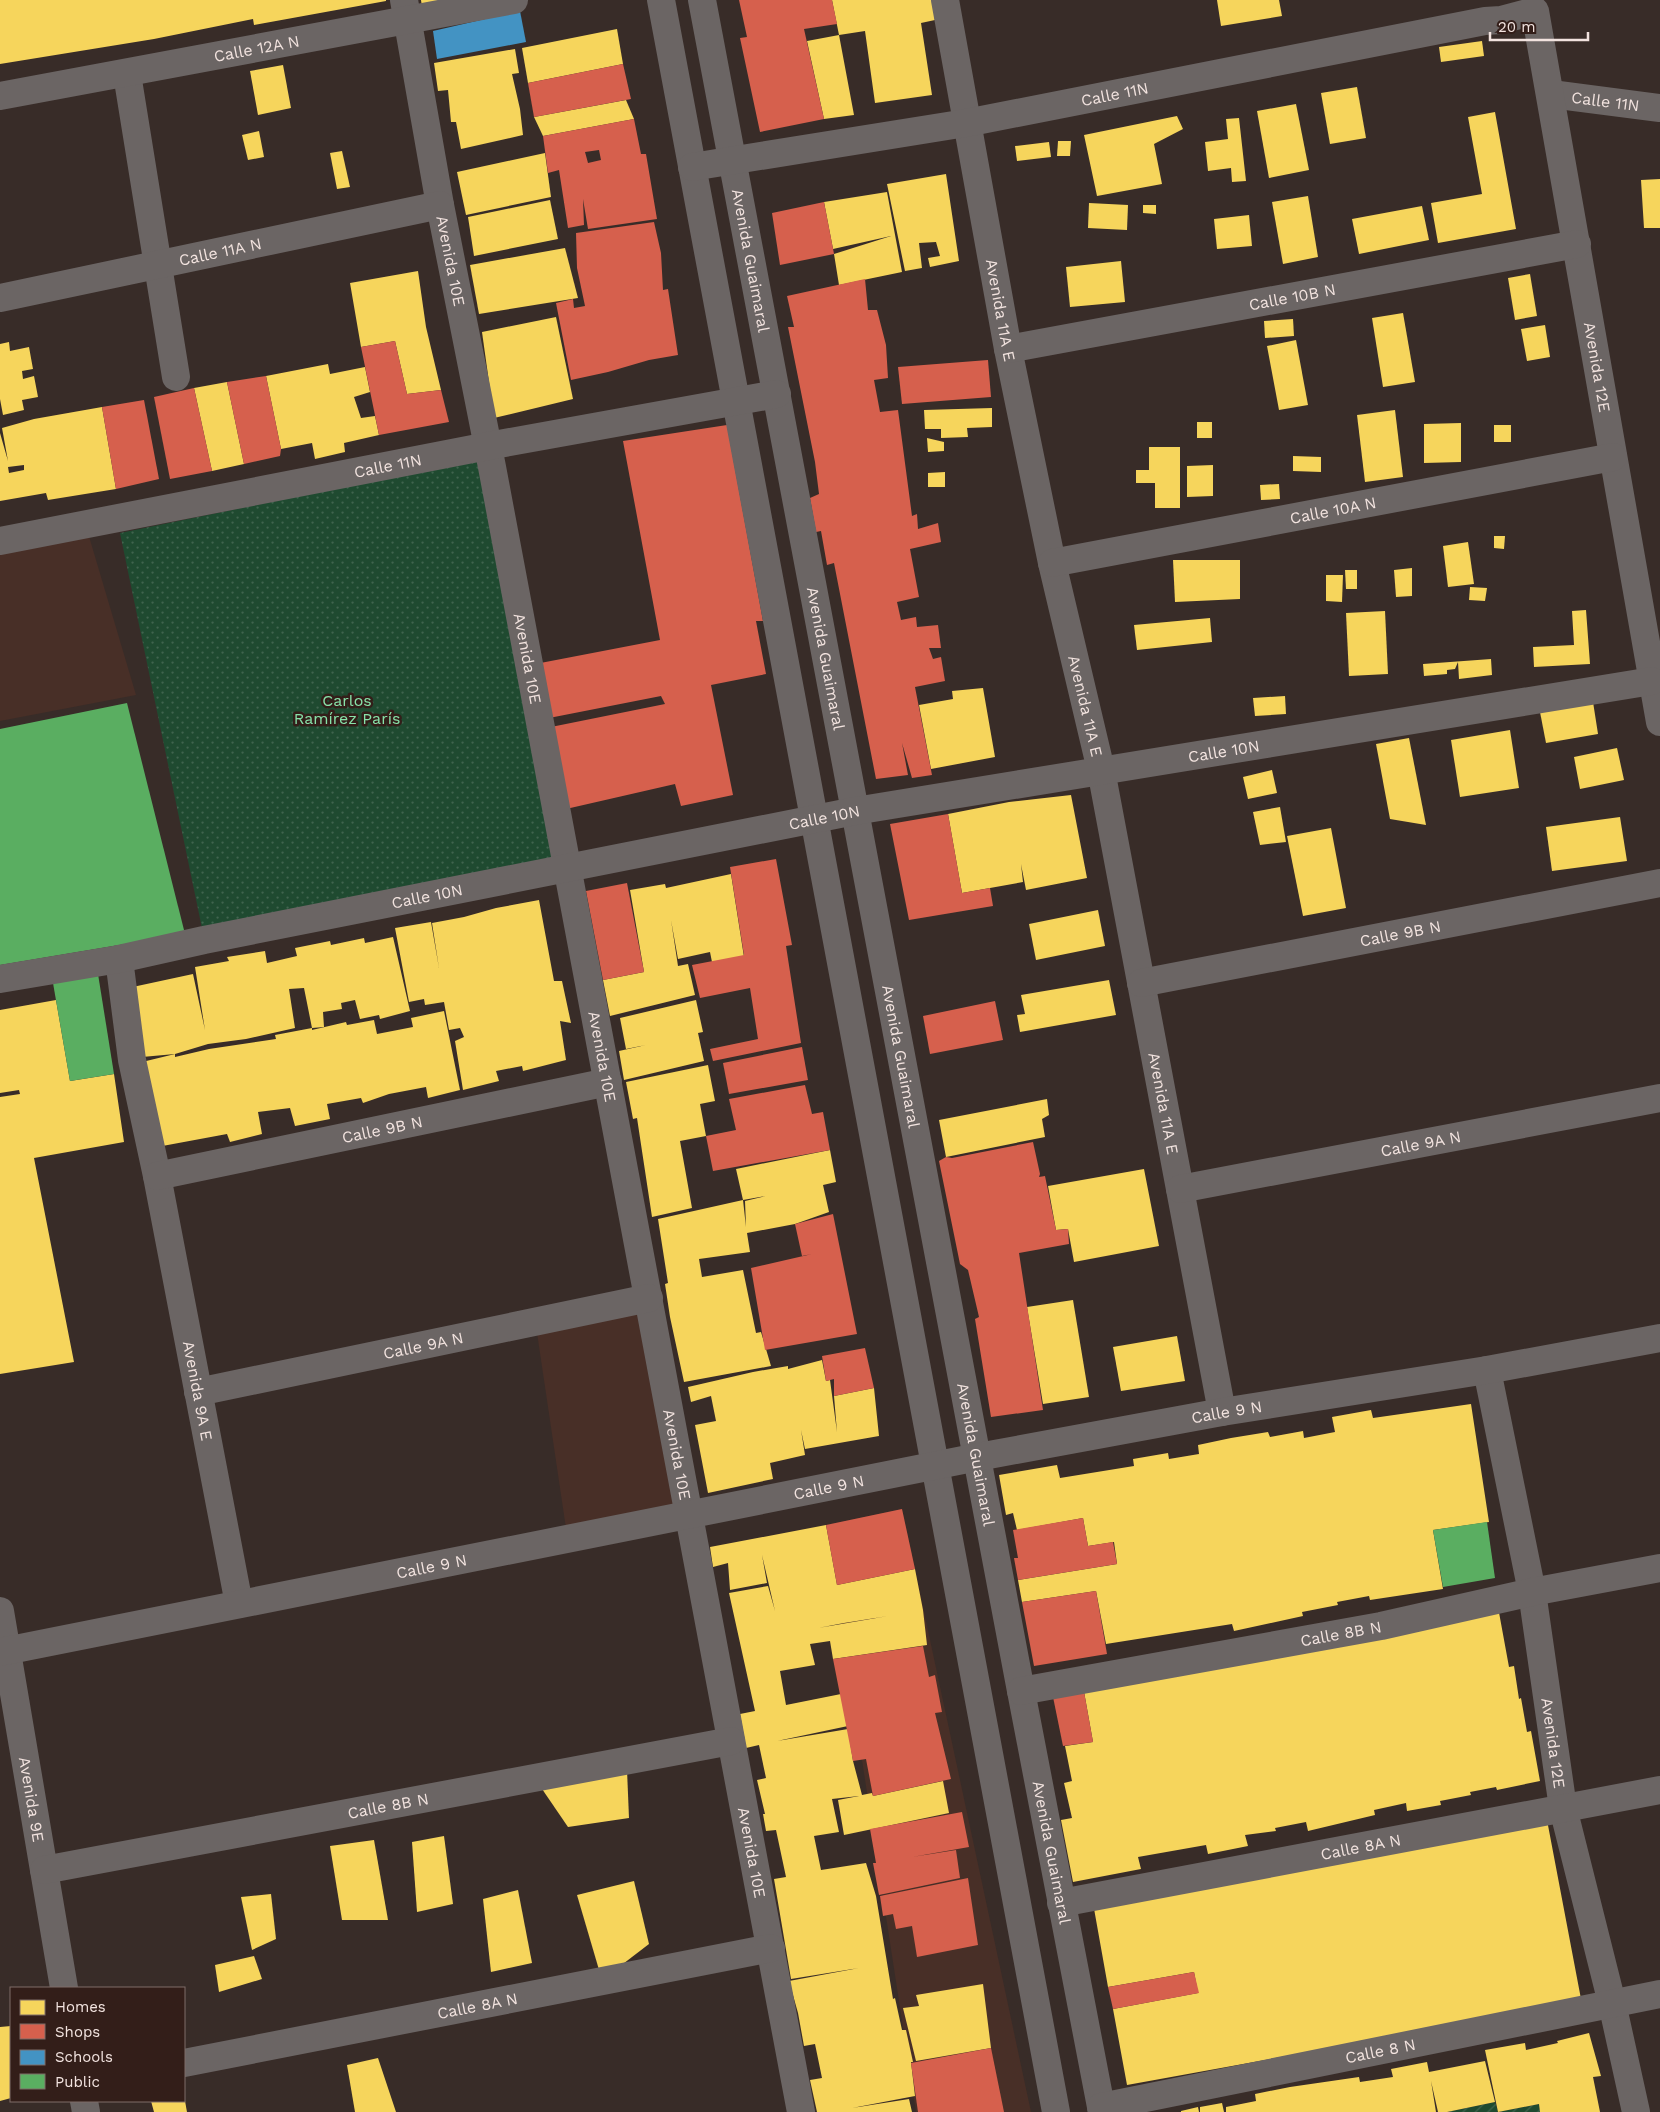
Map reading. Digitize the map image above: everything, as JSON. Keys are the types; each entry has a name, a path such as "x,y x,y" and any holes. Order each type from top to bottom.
{"street":[{"name":"Calle 12A N","path":"0,96 126,74 406,10 514,0"},
{"path":"661,0 1056,2112"},
{"name":"Avenida Guaimaral","path":"702,0 1061,1903 1102,2109"},
{"name":"Avenida 11A E","path":"945,0 1008,349 1052,563 1101,770 1222,1412"},
{"name":"Avenida 10E","path":"406,10 440,205 568,867 801,2112"},
{"name":"Calle 11N","path":"692,167 966,123 1476,23 1501,20 1536,11"},
{"name":"Avenida 12E","path":"1536,11 1660,722"},
{"path":"126,74 176,377"},
{"name":"Calle 11N","path":"1551,94 1660,108"},
{"name":"Calle 11A N","path":"0,298 440,205"},
{"name":"Calle 10B N","path":"1008,349 1577,244"},
{"name":"Calle 11N","path":"0,541 488,446 777,394"},
{"name":"Calle 10A N","path":"1052,563 1613,457"},
{"name":"Calle 10N","path":"0,979 119,959 568,867 696,844 814,818 1652,681"},
{"name":"Calle 9B N","path":"1141,982 1660,883"},
{"name":"Avenida 9A E","path":"119,959 132,1060 157,1176 239,1604"},
{"name":"Calle 9B N","path":"157,1176 608,1082"},
{"name":"Calle 9A N","path":"1180,1189 1660,1098"},
{"name":"Calle 9A N","path":"198,1392 649,1298"},
{"name":"Calle 9 N","path":"3,1651 978,1457 1222,1412 1487,1370 1660,1338"},
{"name":"Avenida 12E","path":"1487,1370 1532,1592 1563,1808 1612,2004 1636,2112"},
{"name":"Calle 8B N","path":"1021,1691 1381,1626 1532,1592 1660,1568"},
{"name":"Avenida 9E","path":"0,1611 3,1651 64,1987"},
{"name":"Calle 8B N","path":"44,1870 731,1740"},
{"name":"Calle 8A N","path":"1061,1903 1660,1790"},
{"name":"Calle 8A N","path":"185,2064 770,1948"},
{"name":"Calle 8 N","path":"1102,2109 1660,1994"}],"shaded area":[{"path":"88,533 136,695 0,721 0,551"},
{"path":"655,1303 688,1511 567,1535 536,1326"},
{"path":"902,1509 1031,2112 916,2112 826,1525"}],"green space":[{"name":"Carlos Ramírez París","path":"485,458 569,858 203,933 120,533"},
{"path":"1495,2102 1498,2112 1447,2112"},
{"path":"1539,2104 1540,2112 1498,2112"}],"building: Homes":[{"path":"0,0 386,1 254,25 253,19 154,39 0,64"},
{"path":"421,0 457,0 422,7"},
{"path":"832,0 932,0 935,20 921,23 932,95 875,103 865,31 839,35"},
{"path":"1217,0 1279,0 1282,16 1221,26"},
{"path":"617,29 623,64 528,83 522,48"},
{"path":"839,35 854,115 824,119 807,41"},
{"path":"1482,41 1484,56 1441,62 1439,47"},
{"path":"515,49 519,73 512,74 520,109 523,135 461,149 456,122 451,122 448,90 438,91 434,63"},
{"path":"283,65 291,108 258,115 250,71"},
{"path":"1357,87 1366,138 1330,144 1321,93"},
{"path":"626,100 634,119 543,136 534,117"},
{"path":"1296,104 1309,170 1269,178 1257,111"},
{"path":"1495,112 1516,229 1438,243 1431,203 1482,194 1468,117"},
{"path":"1177,116 1183,129 1154,144 1162,184 1097,196 1084,135"},
{"path":"1239,118 1246,181 1232,182 1231,168 1208,171 1205,142 1228,139 1226,119"},
{"path":"259,131 264,157 248,160 242,135"},
{"path":"1058,141 1071,141 1070,156 1057,156"},
{"path":"1049,142 1051,157 1017,161 1015,146"},
{"path":"342,151 350,187 337,189 330,153"},
{"path":"545,153 551,197 466,215 457,172"},
{"path":"946,174 959,261 930,267 928,258 940,256 936,242 919,243 922,268 905,271 887,184"},
{"path":"1660,179 1660,228 1644,228 1641,180"},
{"path":"887,192 902,272 839,285 834,254 891,236 833,249 824,202"},
{"path":"1308,196 1318,257 1283,264 1272,202"},
{"path":"550,200 558,239 474,256 468,217"},
{"path":"1089,203 1128,205 1127,230 1088,228"},
{"path":"1143,205 1156,205 1156,214 1143,213"},
{"path":"1422,206 1429,240 1359,254 1352,219"},
{"path":"1249,215 1252,246 1217,249 1214,219"},
{"path":"565,248 578,298 479,314 470,265"},
{"path":"1121,261 1125,302 1070,307 1066,267"},
{"path":"418,271 426,327 441,390 407,394 395,341 361,347 350,283"},
{"path":"1530,274 1537,316 1515,320 1508,278"},
{"path":"1403,313 1415,382 1383,387 1372,318"},
{"path":"556,317 573,399 494,418 482,332"},
{"path":"1293,319 1294,336 1265,338 1264,321"},
{"path":"1545,325 1550,357 1527,361 1521,329"},
{"path":"1296,340 1308,405 1279,410 1267,346"},
{"path":"9,342 10,351 29,347 33,369 22,371 23,379 34,376 38,397 22,400 24,410 3,415 0,399 0,344"},
{"path":"328,364 330,374 365,367 370,392 354,397 361,418 375,416 379,435 344,443 345,452 315,459 312,443 281,449 266,376"},
{"path":"227,382 244,464 212,471 194,388"},
{"path":"102,407 116,489 48,500 46,493 0,501 0,433 8,461 2,428 34,419","holes":["24,465 24,470 9,473 8,467"]},
{"path":"992,408 992,427 967,428 968,437 941,438 941,429 925,429 924,410"},
{"path":"1395,410 1403,477 1365,482 1357,415"},
{"path":"1197,422 1212,422 1212,438 1197,438"},
{"path":"1461,423 1461,462 1424,463 1424,424"},
{"path":"1494,425 1511,425 1511,442 1494,442"},
{"path":"927,438 944,442 944,451 928,452"},
{"path":"1149,447 1180,447 1180,508 1155,508 1155,483 1136,483 1136,470 1149,470"},
{"path":"1293,456 1321,457 1321,472 1293,471"},
{"path":"1213,465 1213,496 1187,497 1187,466"},
{"path":"945,472 945,487 928,487 928,473"},
{"path":"1279,484 1280,499 1261,500 1260,485"},
{"path":"1494,536 1505,536 1504,549 1494,548"},
{"path":"1468,542 1474,584 1448,587 1443,546"},
{"path":"1173,560 1240,560 1240,599 1175,602"},
{"path":"1412,568 1412,596 1396,597 1394,570"},
{"path":"1345,570 1357,570 1357,589 1346,589"},
{"path":"1326,575 1343,575 1342,602 1326,601"},
{"path":"1470,587 1487,588 1485,601 1469,600"},
{"path":"1586,610 1590,664 1534,667 1533,647 1574,645 1572,611"},
{"path":"1385,611 1388,674 1349,676 1346,613"},
{"path":"1210,618 1212,642 1137,650 1134,625"},
{"path":"1491,659 1492,675 1459,679 1458,662 1455,669 1447,670 1447,674 1424,676 1423,664"},
{"path":"983,688 995,757 931,769 919,705 953,699 952,691"},
{"path":"1285,696 1286,714 1255,716 1253,698"},
{"path":"1593,702 1598,734 1546,743 1540,712"},
{"path":"1510,730 1519,788 1460,797 1451,740"},
{"path":"1409,738 1426,825 1390,819 1376,744"},
{"path":"1617,748 1624,780 1580,789 1574,757"},
{"path":"1272,770 1277,793 1248,799 1243,777"},
{"path":"1071,795 1087,878 1026,890 1021,864 1023,882 962,893 948,814 1009,802"},
{"path":"1280,807 1286,842 1260,845 1253,812"},
{"path":"1620,817 1627,861 1552,871 1546,827"},
{"path":"1331,828 1346,908 1303,916 1287,836"},
{"path":"731,874 744,957 712,962 710,952 678,959 671,920 678,966 688,964 695,995 610,1016 603,980 644,972 630,890 665,884 666,888"},
{"path":"539,900 554,981 562,981 571,1023 560,1021 566,1060 523,1071 522,1066 496,1071 499,1081 463,1090 455,1041 464,1037 460,1028 449,1030 444,1002 425,1005 424,999 409,1002 395,928 431,922 439,968 432,923"},
{"path":"1098,910 1105,946 1036,960 1029,924"},
{"path":"393,937 410,1011 380,1019 379,1015 360,1019 355,1000 341,1003 342,1009 323,1012 324,1027 312,1028 304,988 289,989 295,1028 246,1039 208,1044 175,1054 142,1057 128,988 193,974 205,1030 195,967 229,961 227,957 265,951 267,963 297,956 295,948 330,941 331,945 364,938 365,943"},
{"path":"1109,980 1116,1015 1020,1032 1017,1015 1025,1014 1021,995"},
{"path":"56,1000 70,1081 114,1074 124,1142 34,1158 74,1362 0,1374 0,1097 20,1094 19,1090 0,1093 0,1010"},
{"path":"696,1000 703,1032 698,1033 704,1061 624,1080 619,1051 646,1045 626,1049 620,1018"},
{"path":"444,1011 460,1090 428,1098 426,1087 389,1094 363,1103 361,1098 327,1104 330,1119 295,1126 290,1108 258,1112 262,1134 230,1142 227,1134 157,1147 138,1063 175,1054 175,1057 209,1049 276,1039 275,1035 312,1028 312,1030 346,1022 347,1025 374,1020 377,1034 413,1027 411,1018"},
{"path":"708,1065 715,1101 700,1104 706,1136 680,1141 692,1208 652,1217 637,1118 633,1119 626,1082"},
{"path":"1047,1099 1049,1115 1042,1119 1045,1137 946,1157 939,1120"},
{"path":"830,1150 836,1182 823,1185 829,1212 795,1224 747,1233 750,1252 699,1259 702,1277 743,1270 756,1333 761,1332 771,1366 684,1382 670,1317 665,1284 668,1283 658,1219 743,1200 736,1169","holes":["766,1196 745,1201 746,1227 743,1200"]},
{"path":"1144,1169 1159,1246 1074,1262 1068,1229 1056,1230 1048,1186"},
{"path":"1073,1300 1089,1397 1043,1404 1027,1307"},
{"path":"1177,1336 1185,1381 1121,1391 1113,1347"},
{"path":"822,1360 826,1381 830,1380 837,1432 834,1396 874,1388 879,1436 805,1449 801,1430 805,1455 770,1463 773,1479 708,1493 695,1425 716,1421 711,1396 691,1402 688,1387 753,1372 788,1366 788,1369"},
{"path":"1471,1404 1489,1522 1433,1530 1443,1589 1370,1600 1369,1596 1337,1602 1338,1605 1302,1612 1303,1616 1234,1631 1232,1624 1106,1644 1096,1591 1022,1602 1018,1580 1117,1564 1114,1542 1088,1546 1083,1518 1017,1530 1013,1513 1006,1515 999,1475 1057,1465 1060,1478 1134,1466 1133,1459 1168,1453 1169,1459 1199,1454 1198,1445 1231,1438 1268,1432 1270,1437 1303,1431 1304,1438 1335,1432 1332,1417 1371,1410 1373,1418"},
{"path":"826,1525 837,1585 915,1569 923,1610 927,1645 833,1659 830,1641 810,1644 815,1665 780,1671 786,1705 841,1694 848,1726 777,1741 848,1729 853,1761 862,1795 872,1793 873,1796 943,1781 949,1813 844,1835 838,1800 859,1796 832,1799 839,1832 814,1836 821,1870 866,1863 876,1896 893,1999 895,1998 902,2030 906,2030 913,2062 911,2062 915,2096 852,2108 909,2099 912,2112 817,2112 810,2080 822,2078 815,2044 804,2046 798,2013 789,1981 859,1968 791,1979 774,1879 786,1877 776,1830 766,1831 763,1814 765,1814 757,1780 766,1778 759,1745 746,1748 740,1714 755,1711 729,1593 768,1586 775,1611 762,1555 767,1583 730,1590 728,1563 713,1567 710,1547","holes":["888,1616 818,1628 844,1623"]},
{"path":"1498,1607 1509,1667 1514,1666 1519,1699 1521,1698 1527,1732 1531,1731 1540,1781 1497,1790 1496,1787 1470,1792 1471,1795 1440,1801 1441,1805 1407,1811 1406,1803 1374,1810 1375,1815 1308,1831 1306,1822 1275,1828 1276,1831 1245,1835 1248,1846 1208,1854 1206,1845 1138,1857 1141,1869 1073,1882 1061,1820 1072,1818 1064,1783 1072,1781 1065,1746 1093,1742 1083,1686 1179,1673 1179,1676"},
{"path":"627,1770 629,1818 568,1827 540,1786"},
{"path":"1547,1820 1581,1999 1348,2045 1127,2085 1113,2009 1198,1993 1194,1972 1108,1987 1093,1903"},
{"path":"444,1836 453,1904 417,1912 412,1842"},
{"path":"374,1840 388,1920 342,1920 330,1846"},
{"path":"634,1881 649,1944 602,1980 577,1895"},
{"path":"518,1890 532,1963 491,1972 483,1899"},
{"path":"271,1894 276,1939 252,1950 241,1897"},
{"path":"254,1956 262,1979 219,1992 215,1965"},
{"path":"983,1984 991,2048 916,2061 903,2008 919,2006 916,1995"},
{"path":"10,2026 10,2098 0,2101 0,2027"},
{"path":"1589,2033 1601,2076 1593,2077 1600,2112 1540,2112 1539,2104 1498,2112 1485,2050 1525,2043 1526,2050 1558,2043 1557,2041"},
{"path":"378,2058 396,2112 355,2112 347,2065"},
{"path":"1485,2061 1495,2102 1447,2112 1438,2112 1431,2081 1436,2112 1226,2112 1226,2107 1256,2101 1255,2094 1290,2087 1359,2077 1360,2082 1393,2077 1391,2069 1427,2062 1429,2072"},
{"path":"185,2101 187,2112 154,2112 151,2102"},
{"path":"1222,2103 1224,2112 1200,2112 1200,2107"},
{"path":"1198,2107 1199,2112 1181,2112 1181,2111"}],"building: Shops":[{"path":"739,0 832,0 837,24 804,29 824,119 760,132 740,38 747,37"},
{"path":"623,64 631,99 534,117 528,83"},
{"path":"634,119 641,154 646,154 657,219 588,229 583,199 584,225 568,228 559,170 548,173 543,136","holes":["599,150 601,160 588,163 585,152"]},
{"path":"824,202 834,254 780,265 772,213"},
{"path":"654,222 661,253 663,290 668,289 678,355 649,360 571,380 556,303 573,299 574,308 585,306 577,268 576,233"},
{"path":"865,279 868,310 877,310 886,345 888,378 874,380 880,412 898,410 912,516 917,514 918,529 938,523 941,542 910,549 919,597 897,602 901,620 916,617 917,627 938,625 941,648 929,648 933,659 941,657 945,681 915,687 932,775 912,778 902,743 908,775 876,779 834,563 827,565 821,531 816,532 810,498 819,494 815,462 788,327 794,327 787,296"},
{"path":"395,341 407,394 441,390 449,422 379,435 361,347"},
{"path":"988,360 991,397 902,404 898,367"},
{"path":"266,376 281,449 280,456 244,464 227,382"},
{"path":"194,388 212,471 170,479 154,397"},
{"path":"144,400 159,479 116,489 102,407"},
{"path":"727,425 763,621 756,621 766,674 711,685 733,795 681,806 675,784 566,809 546,728 665,704 661,696 544,719 530,665 660,640 623,441"},
{"path":"948,814 962,893 990,888 993,906 909,920 890,824"},
{"path":"776,859 792,945 786,946 801,1043 713,1061 710,1049 758,1039 750,988 700,998 692,965 744,955 730,867"},
{"path":"627,883 644,972 603,980 586,891"},
{"path":"995,1001 1003,1040 930,1054 923,1016"},
{"path":"802,1047 808,1080 729,1094 723,1063"},
{"path":"805,1085 812,1114 823,1112 830,1150 713,1171 706,1136 736,1130 729,1099"},
{"path":"1033,1142 1039,1177 1045,1176 1056,1230 1068,1229 1069,1244 1019,1253 1043,1410 991,1417 975,1319 979,1317 968,1270 960,1264 939,1161 946,1157 952,1158"},
{"path":"833,1214 857,1334 765,1350 751,1268 812,1254 802,1256 795,1224"},
{"path":"865,1348 874,1388 834,1396 834,1379 826,1381 822,1356"},
{"path":"902,1509 915,1569 837,1585 826,1525"},
{"path":"1083,1518 1088,1546 1113,1542 1117,1564 1018,1580 1014,1558 1018,1558 1013,1530"},
{"path":"1096,1591 1107,1654 1034,1666 1022,1602"},
{"path":"923,1646 929,1677 935,1675 942,1712 935,1713 951,1779 873,1796 866,1759 853,1761 833,1659"},
{"path":"1083,1686 1093,1742 1063,1746 1052,1692"},
{"path":"962,1812 969,1847 912,1857 956,1850 960,1878 879,1895 873,1863 876,1863 870,1829"},
{"path":"968,1878 978,1945 917,1957 912,1926 896,1929 893,1914 883,1916 880,1896"},
{"path":"1194,1972 1199,1993 1113,2009 1108,1987"},
{"path":"991,2048 1004,2112 918,2112 911,2063"}],"building: Schools":[{"path":"520,11 526,42 437,59 433,31"}],"building: Public":[{"path":"127,703 185,934 0,965 0,729"},
{"path":"98,974 114,1074 70,1081 53,983"},
{"path":"1487,1522 1495,1578 1443,1587 1433,1530"}]}
